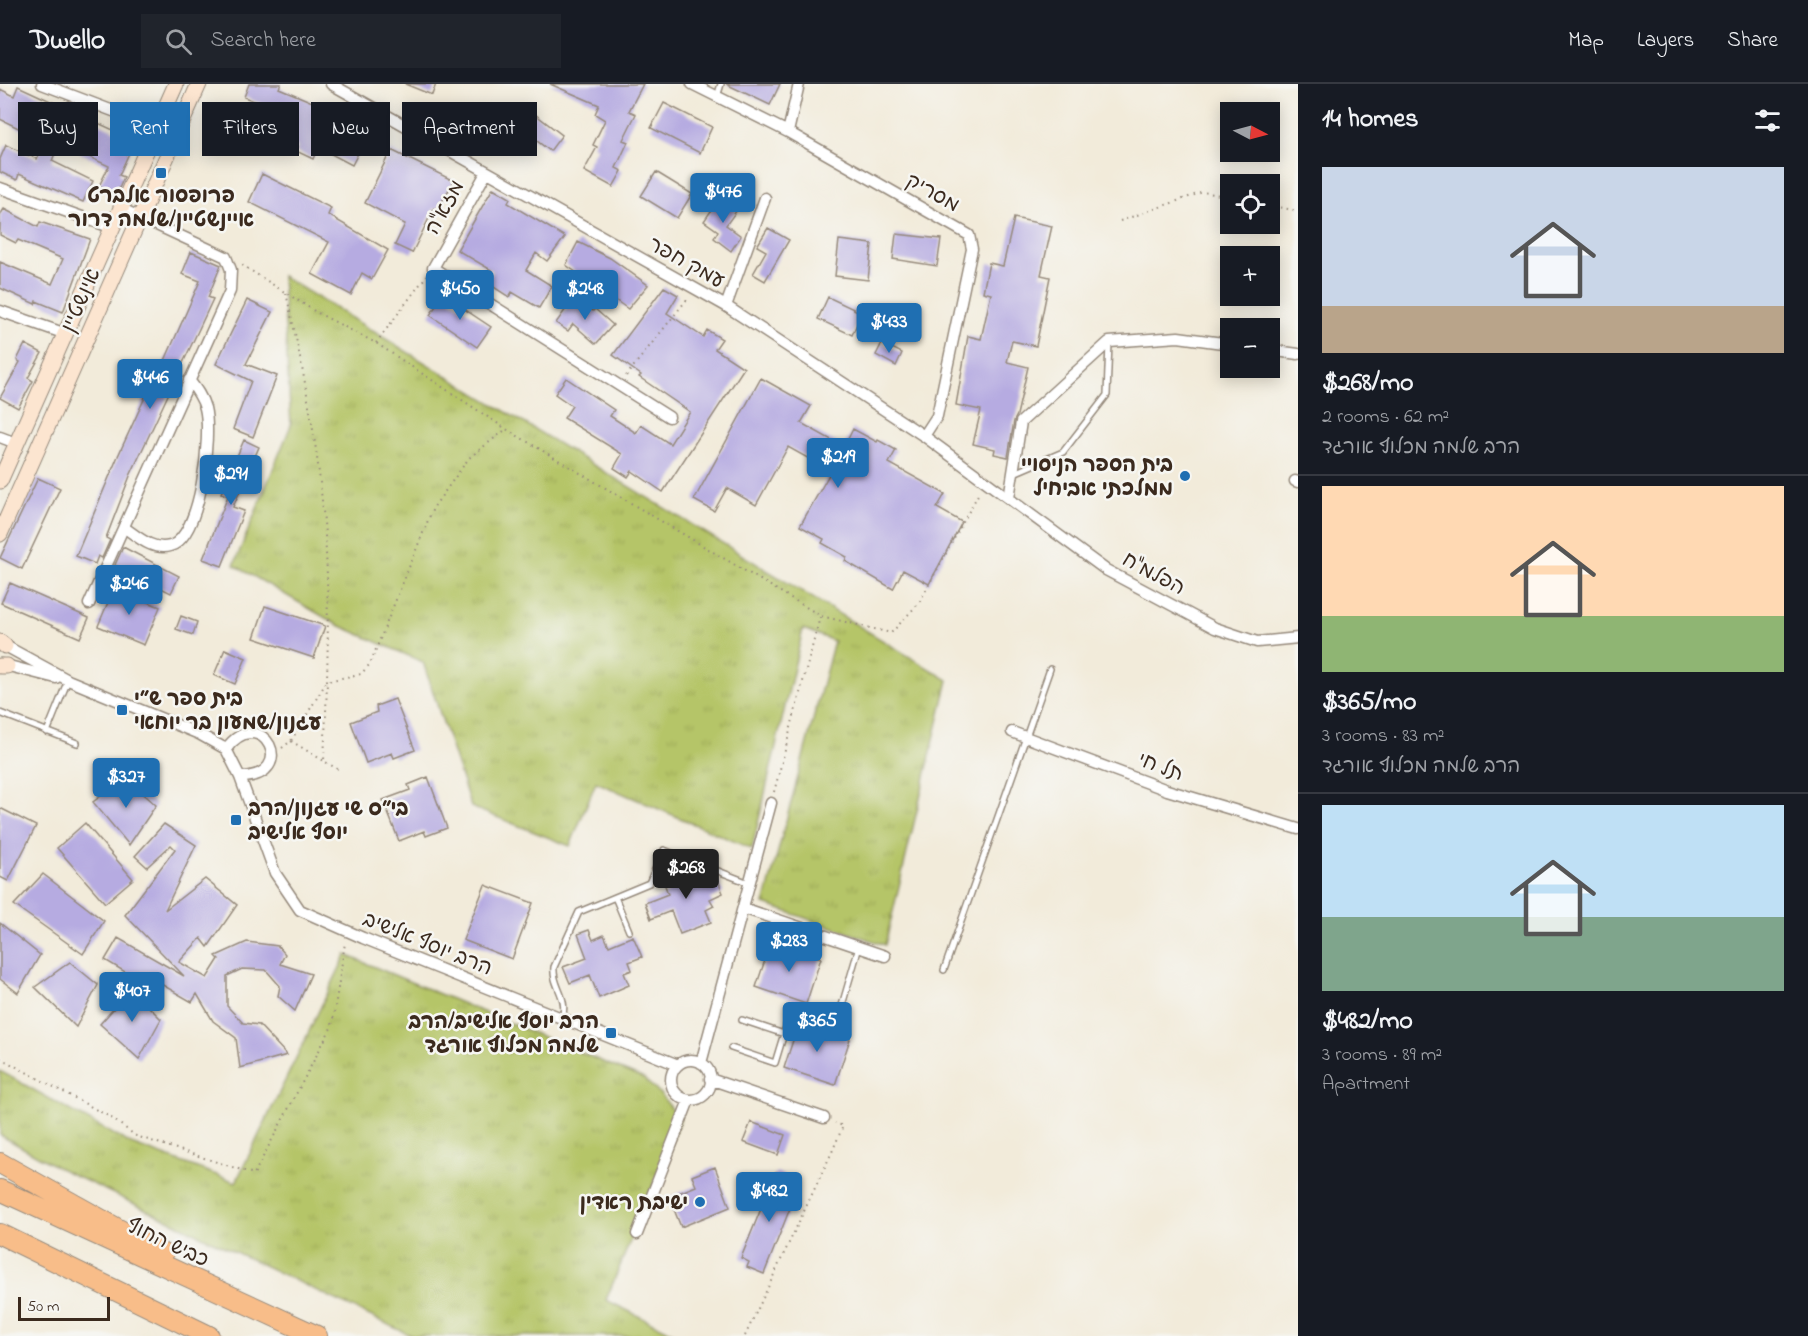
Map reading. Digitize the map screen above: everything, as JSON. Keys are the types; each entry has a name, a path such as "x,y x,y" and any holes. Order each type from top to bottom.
{"highway":[{"path":"0,1163 276,1317"},
{"name":"כביש החוף","path":"0,1190 317,1336"},
{"path":"0,1234 209,1336"}],"main road":[{"name":"אינשטיין","path":"169,102 176,84"},
{"name":"אינשטיין","path":"0,534 199,84"},
{"name":"אינשטיין","path":"0,481 146,156"}],"street":[{"path":"42,84 110,110"},
{"name":"עמק חפר","path":"330,84 726,306 924,436 1009,498"},
{"name":"מסריק","path":"692,84 788,132 969,235 972,249 937,416 924,436"},
{"path":"788,132 799,84"},
{"name":"מזא\"ה","path":"486,173 433,268 669,417"},
{"path":"0,188 113,228"},
{"path":"726,306 765,198"},
{"path":"89,604 230,291 231,270 226,257 122,209"},
{"path":"0,311 66,334"},
{"path":"1009,498 1021,422 1109,342 1178,337 1220,343"},
{"path":"1280,352 1298,354"},
{"path":"125,528 147,544 170,547 184,539 192,524 202,477 207,428 202,401 189,380"},
{"path":"0,437 16,443"},
{"name":"הפלמ\"ח","path":"1009,498 1106,570 1215,628 1257,642 1298,638"},
{"path":"2,644 68,680 199,734 226,749 240,777 262,774 271,763 273,755 268,741 263,736 249,732 236,737 226,749"},
{"path":"2,665 68,680"},
{"name":"תל חי","path":"1012,732 1167,790 1298,829"},
{"name":"הרב יוסף אלישיב","path":"240,777 275,873 300,910 678,1065"},
{"path":"771,803 701,1063 710,1079 824,1118"},
{"path":"743,908 885,956"},
{"path":"701,1063 689,1060 678,1065 671,1076 671,1083 677,1095 689,1100 702,1096 707,1091 710,1079"},
{"path":"637,1234 689,1100"}],"lane":[{"path":"717,97 721,84"},
{"path":"1012,473 1063,452 1107,395 1109,342"},
{"path":"944,970 1050,669"},
{"path":"47,732 68,680"},
{"path":"0,713 76,743"},
{"path":"562,1019 565,1002 554,967 579,912 649,883 664,850 749,883"},
{"path":"615,897 629,931"},
{"path":"731,1048 775,1063 789,1017 810,1010 838,1019 860,947"},
{"path":"742,1020 784,1034"}],"path":[{"path":"1120,221 1203,192 1220,196"},
{"path":"1280,208 1298,211"},
{"path":"226,257 316,312 376,343 506,429 821,616 891,633 919,603 986,481"},
{"path":"376,343 433,268"},
{"path":"618,386 696,289"},
{"path":"286,293 304,374 321,492 328,625 324,761"},
{"path":"273,755 291,741 327,681 361,674 370,664 433,508 469,458 506,429"},
{"path":"771,803 821,616"},
{"path":"291,741 339,770"},
{"path":"0,1058 110,1117 136,1137 254,1174 332,1026 347,931"},
{"path":"745,1336 843,1126 824,1118"}],"green space":[{"path":"282,276 948,680 885,945 764,904 834,641 803,629 752,849 596,782 570,846 471,807 423,662 336,624 234,565 291,425"},
{"path":"346,955 644,1079 661,1095 680,1119 606,1300 679,1336 412,1336 57,1167 0,1135 0,1071 131,1144 236,1182"}],"building":[{"path":"249,84 281,84 279,88 312,102 311,156 314,156 313,159 299,152 299,102 257,102 244,97"},
{"path":"405,84 436,84 432,95"},
{"path":"550,84 643,84 629,111 636,114 623,140 628,142 616,168 622,171 613,187 584,171 597,147 593,145 605,120 595,114 599,105"},
{"path":"726,84 780,84 770,105"},
{"path":"18,86 53,102 18,102 18,128 0,119 0,89 14,96"},
{"path":"664,103 712,127 700,153 651,128"},
{"path":"537,116 562,135 550,151 537,141"},
{"path":"98,123 110,128 110,156 128,156 119,175 124,177 116,195 99,186 109,166 87,156 98,156"},
{"path":"6,145 18,150 18,156 30,156 37,159 38,156 54,156 52,161 93,181 83,202 19,174 17,180 0,172 0,159"},
{"path":"391,150 454,181 437,210 434,208 412,253 395,245 405,224 365,203"},
{"path":"335,156 357,156 352,165"},
{"path":"656,172 692,194 677,218 641,196"},
{"path":"262,174 331,208 328,215 388,250 372,279 362,273 351,295 312,274 329,242 249,202"},
{"path":"493,188 510,198 508,203 565,237 547,261 536,253 526,270 552,286 539,308 512,292 509,297 486,282 493,271 457,250"},
{"path":"720,198 737,210 726,225 741,236 731,251 714,238 718,231 704,221"},
{"path":"4,209 38,227 40,222 90,239 63,312 36,301 35,304 0,288 0,262 52,284 63,259 0,235 0,215"},
{"path":"1014,218 1052,226 1041,275 1050,277 1036,346 1012,341 1007,362 1028,367 1014,421 1008,457 994,454 995,449 973,444 981,410 956,405 968,336 981,339 991,294 983,292 989,263 1003,266"},
{"path":"768,228 789,240 765,281 753,274 766,251 757,246"},
{"path":"896,234 941,239 937,266 893,259"},
{"path":"839,240 872,244 868,280 835,276"},
{"path":"578,242 610,258 648,285 628,309 566,265"},
{"path":"191,252 221,265 208,297 213,299 130,476 106,538 110,540 102,558 98,556 95,564 76,556 118,456 153,380 156,381 200,281 182,274"},
{"path":"664,287 678,295 667,313 703,337 707,330 722,339 715,349 744,368 663,492 632,471 628,477 614,468 622,454 564,418 572,406 555,394 566,378 614,410 610,416 636,433 641,425 670,444 690,412 639,377 641,375 613,355"},
{"path":"443,295 491,327 477,347 430,315"},
{"path":"828,297 862,313 852,335 818,319"},
{"path":"573,299 593,311 595,309 613,325 596,344 573,324 568,331 556,323"},
{"path":"247,300 272,312 246,364 277,376 253,437 233,429 251,381 216,364"},
{"path":"882,343 902,353 896,366 876,355"},
{"path":"25,344 42,353 28,378 33,381 18,408 0,398 20,362 17,360"},
{"path":"761,378 811,406 801,423 844,447 853,429 877,442 878,440 896,450 889,463 945,494 937,508 962,522 929,584 903,570 893,589 845,561 847,557 822,543 824,539 800,526 831,471 788,447 756,505 727,488 714,511 694,500"},
{"path":"244,440 259,447 233,507 244,511 222,566 203,559 228,496 221,493"},
{"path":"38,478 60,488 22,569 0,558"},
{"path":"123,547 179,576 171,593 115,565"},
{"path":"10,583 89,618 80,638 1,603"},
{"path":"114,588 160,607 144,645 98,626"},
{"path":"265,606 325,626 314,658 254,638"},
{"path":"181,616 197,622 193,635 176,629"},
{"path":"225,649 246,658 235,684 214,675"},
{"path":"395,699 415,750 394,758 392,753 366,763 351,722 377,712 376,706"},
{"path":"428,777 447,828 426,836 424,831 399,841 383,800 410,790 408,785"},
{"path":"126,778 156,805 129,845 93,802"},
{"path":"0,808 36,826 8,881 0,877"},
{"path":"85,823 133,879 105,903 57,848"},
{"path":"164,824 196,845 165,910 205,879 237,905 208,947 201,938 179,962 207,978 219,959 216,956 247,942 278,946 285,954 280,964 311,974 295,1011 278,996 280,986 266,970 242,969 227,976 227,1006 243,1023 259,1025 287,1055 240,1068 236,1038 213,1021 197,994 192,1002 161,984 157,991 105,960 118,938 184,976 125,915 175,849 171,845 147,867 135,856"},
{"path":"671,866 675,876 686,871 690,882 712,874 716,875 723,893 710,899 714,906 706,910 711,922 680,934 671,911 651,919 645,903 668,894 660,871"},
{"path":"43,874 104,921 83,954 14,905"},
{"path":"485,885 533,903 512,959 463,940"},
{"path":"0,923 40,955 18,993 0,979"},
{"path":"589,930 593,940 604,935 609,946 633,936 642,957 629,962 632,970 624,973 629,985 599,998 590,975 570,983 563,967 587,958 578,934"},
{"path":"771,942 821,958 806,1004 756,987"},
{"path":"70,962 98,985 76,1027 35,987"},
{"path":"131,989 161,1019 139,1059 100,1024"},
{"path":"799,1022 850,1039 835,1085 784,1068"},
{"path":"751,1122 785,1135 778,1155 743,1142"},
{"name":"ישיבת ראדין","path":"715,1167 730,1207 681,1227 669,1197 696,1186 692,1176"},
{"path":"776,1172 795,1180 791,1190 796,1193 764,1274 747,1267 749,1262 741,1258"}],"place":[{"name":"פרופסור אלברט איינשטיין/שלמה דרור","path":"161,173"},
{"name":"בית הספר הניסויי ממלכתי אביחיל","path":"1185,476"},
{"name":"בית ספר ש״י עגנון/שמעון בר יוחאי","path":"122,710"},
{"name":"בי״ס שי עגנון/הרב יוסף אלישיב","path":"236,820"},
{"name":"הרב יוסף אלישיב/הרב שלמה מכלוף אורגד","path":"611,1033"},
{"name":"ישיבת ראדין","path":"700,1202"}]}
